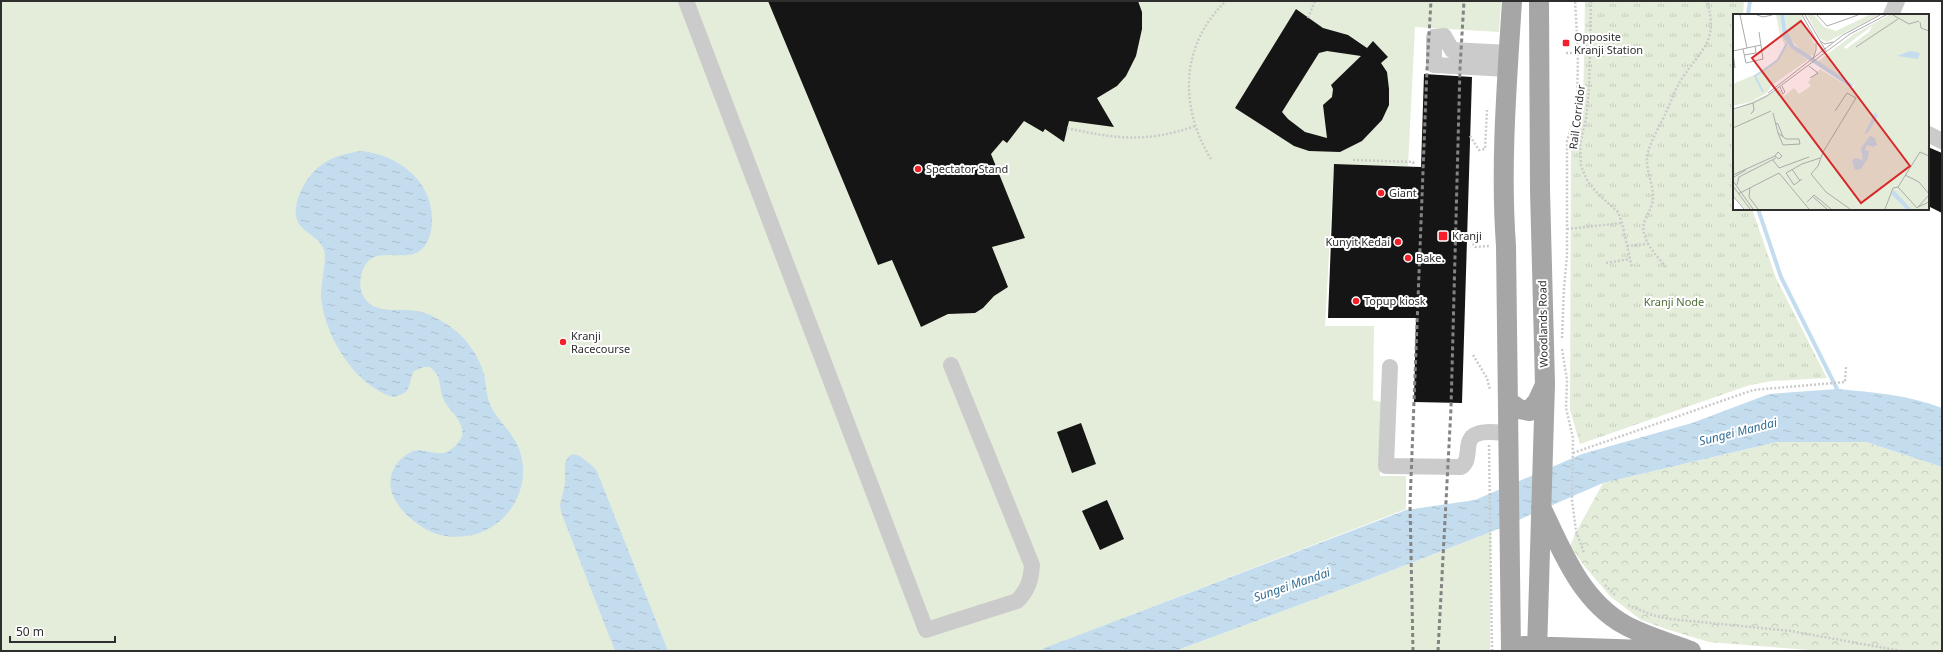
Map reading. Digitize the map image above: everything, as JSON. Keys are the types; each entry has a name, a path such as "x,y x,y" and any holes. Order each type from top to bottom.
{"main road":[{"path":"1512,1 1508,61 1504,214 1506,246 1500,400 1509,433 1511,648 1691,651"},
{"name":"Woodlands Road","path":"1537,649 1540,504 1545,384 1540,190 1539,1"},
{"path":"1500,400 1519,410 1529,411 1537,402 1545,384"},
{"path":"1540,504 1569,564 1594,601 1610,616 1626,626 1691,651"}],"lane":[{"path":"686,1 926,630 1017,601 1024,594 1031,580 1032,565 951,365"},
{"path":"1891,14 1897,1"},
{"path":"1929,135 1942,142"},
{"path":"1390,367 1386,466 1461,467 1465,465 1468,445 1471,438 1476,434 1509,433"}],"path":[{"path":"1211,159 1195,126 1189,97 1190,66 1198,38 1209,20 1226,1"},
{"path":"1308,18 1315,1"},
{"path":"1575,1 1578,52 1577,109 1567,141 1567,256 1564,288 1562,345 1567,380 1566,408 1573,438 1572,500 1576,532 1586,557"},
{"name":"Rail Corridor","path":"1591,1 1590,89 1586,120 1580,144 1581,166 1588,182 1599,195 1618,212 1622,223 1632,268"},
{"path":"1666,267 1648,244 1644,233 1644,222 1652,206 1653,194 1647,168 1648,152 1680,81 1702,52 1709,40 1712,27 1707,1"},
{"path":"1566,53 1590,53"},
{"path":"1470,136 1479,150 1485,149 1488,105"},
{"path":"1067,128 1120,139 1140,139 1175,134 1195,126"},
{"path":"1353,160 1413,162 1414,167"},
{"path":"1567,229 1622,223"},
{"path":"1467,233 1476,247 1506,246"},
{"path":"1627,246 1648,244"},
{"path":"1606,263 1630,258"},
{"path":"1473,355 1500,400"},
{"path":"1573,453 1753,390 1845,382 1846,366"},
{"path":"1488,433 1492,651"},
{"path":"1601,580 1616,596"},
{"path":"1621,602 1634,609 1670,619 1791,631 1902,651"}],"green space":[{"name":"Kranji Racecourse","path":"1,1 1501,1 1499,32 1415,27 1408,166 1334,164 1325,326 1374,326 1373,400 1381,402 1380,476 1406,476 1406,509 1038,651 1,651"},
{"name":"Kranji Node","path":"1585,1 1744,1 1743,14 1733,14 1733,210 1752,210 1776,278 1827,378 1772,381 1750,385 1580,444 1570,410 1571,140 1583,110"},
{"path":"1777,442 1866,442 1942,467 1942,648 1923,642 1914,651 1822,651 1709,642 1641,620 1611,597 1585,567 1570,546 1603,483"},
{"path":"1491,532 1490,651 1175,651 1367,580"},
{"path":"1923,641 1942,648 1942,651 1914,651"}],"water":[{"path":"362,151 388,158 411,172 420,182 427,194 431,207 432,221 430,236 427,243 415,254 379,256 372,259 365,265 360,279 360,286 363,296 372,305 378,308 414,311 428,314 448,325 460,334 478,359 484,374 490,404 512,436 521,454 523,464 522,483 515,502 506,515 491,528 473,535 455,537 444,536 429,531 416,523 401,509 392,492 390,483 391,474 403,457 410,452 417,450 439,453 447,452 460,441 462,436 459,420 445,403 437,375 430,367 424,367 414,371 407,391 404,393 393,397 379,391 366,382 354,370 344,356 335,342 323,310 321,295 325,254 319,241 298,222 296,213 298,198 308,178 322,164 330,159"},
{"name":"Sungei Mandai","path":"1837,389 1903,397 1942,408 1942,467 1866,442 1777,442 1603,483 1491,532 1367,580 1175,651 1043,651 1042,649 1406,510 1475,500 1582,454 1692,423 1769,394"},
{"path":"573,454 580,456 596,469 668,651 615,651 561,512 560,505 565,484 565,463 568,457"}],"building":[{"name":"Spectator Stand","path":"768,1 1138,1 1142,12 1142,29 1136,56 1126,76 1117,86 1097,98 1114,127 1069,121 1064,142 1045,129 1043,132 1024,121 1007,143 1003,140 991,154 1025,238 992,247 1008,287 994,296 983,308 975,313 948,314 921,327 892,260 878,265"},
{"path":"1296,9 1323,28 1348,35 1367,48 1373,41 1388,57 1381,63 1387,72 1389,89 1389,105 1382,120 1362,141 1340,152 1309,151 1294,146 1235,108","holes":["1327,51 1361,56 1331,85 1333,89 1332,97 1323,105 1327,138 1305,132 1288,119 1282,112 1319,53"]},
{"path":"1424,74 1472,77 1462,403 1414,402 1416,318 1328,318 1334,164 1421,167"},
{"path":"1929,147 1942,153 1942,213 1929,206"},
{"path":"1081,423 1096,464 1072,473 1057,432"},
{"path":"1107,500 1124,539 1100,550 1082,511"}],"waterway":[{"path":"1748,14 1750,1"},
{"path":"1758,210 1781,277 1839,393"}],"railway":[{"path":"1413,651 1410,504 1431,1"},
{"path":"1438,651 1451,408 1460,68 1464,1"}],"place":[{"name":"Opposite Kranji Station","path":"1566,43"},
{"name":"Spectator Stand","path":"918,169"},
{"name":"Giant","path":"1381,193"},
{"name":"Kranji","path":"1443,236"},
{"name":"Kunyit Kedai","path":"1398,242"},
{"name":"Bake.","path":"1408,258"},
{"name":"Topup kiosk","path":"1356,301"},
{"name":"Kranji Racecourse","path":"563,342"}]}
